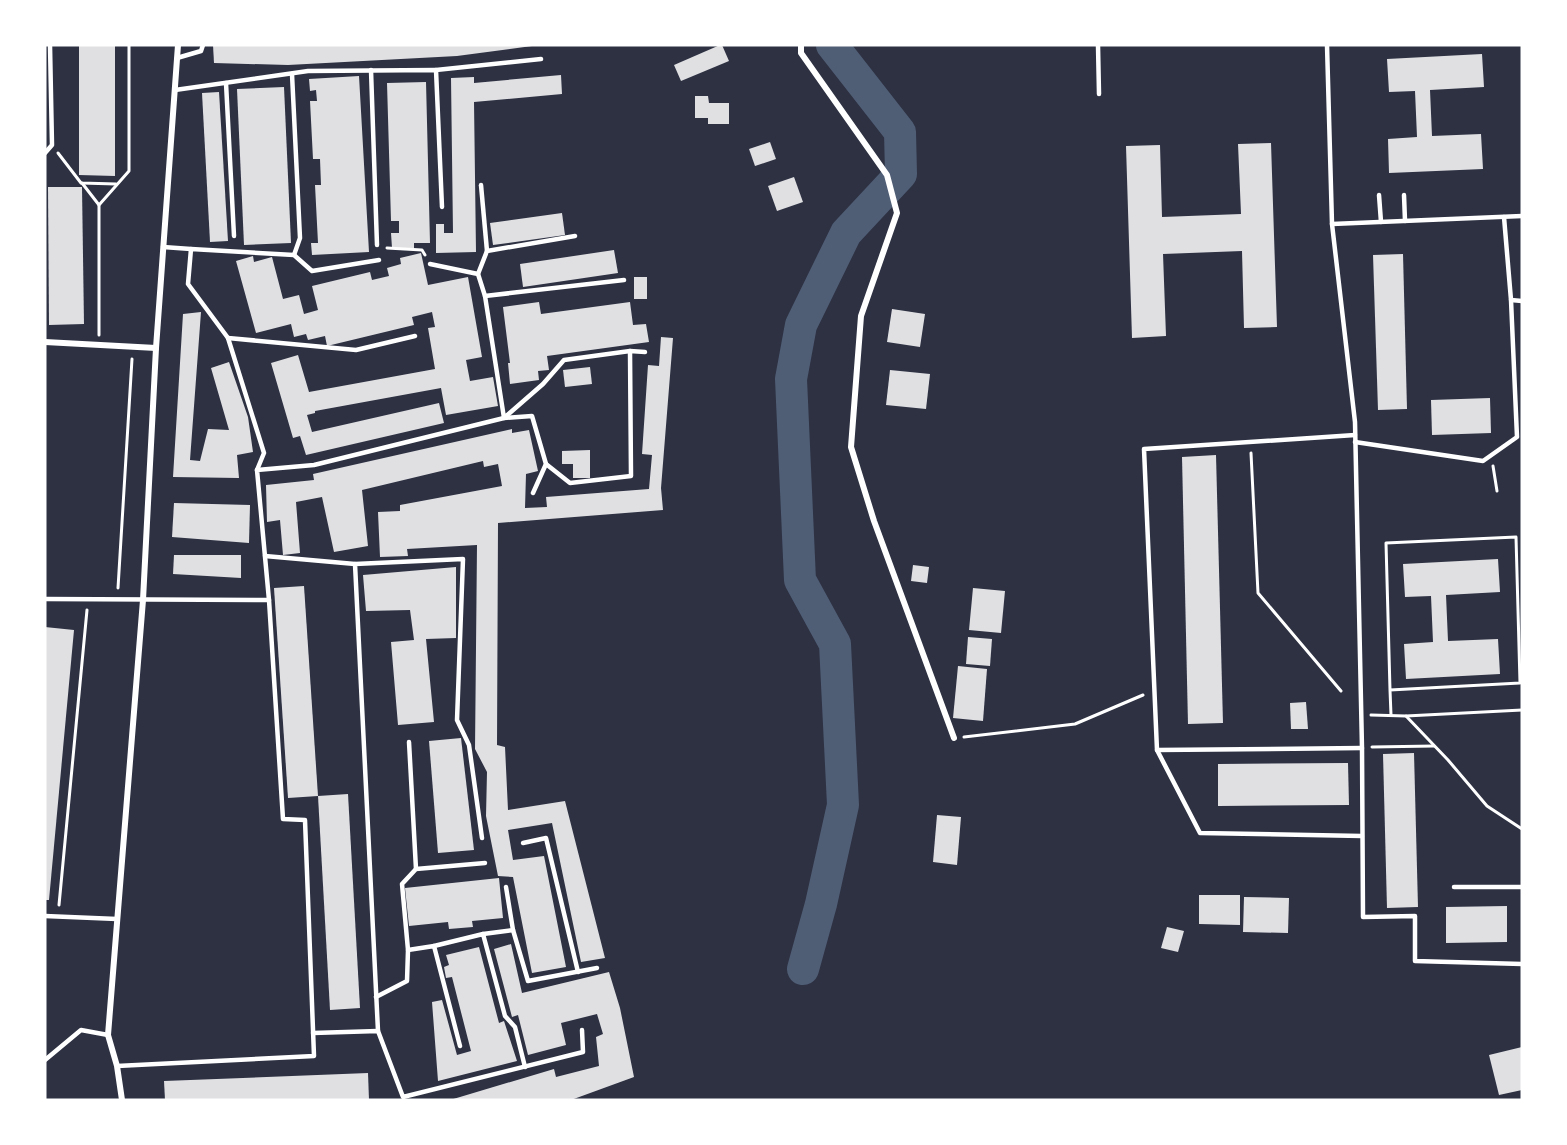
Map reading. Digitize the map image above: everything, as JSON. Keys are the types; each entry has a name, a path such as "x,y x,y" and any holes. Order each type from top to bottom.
{"street":[{"path":"122,1100 117,1066 108,1035 143,600 156,348 178,45"},
{"path":"801,45 801,53 887,175 897,213 861,316 851,447 874,521 954,738"},
{"path":"45,342 156,348"}],"lane":[{"path":"45,153 51,145 50,45"},
{"path":"177,58 201,51 204,45"},
{"path":"1098,45 1099,94"},
{"path":"1327,45 1332,224 1355,435 1362,747 1363,917 1415,916 1415,961 1522,964"},
{"path":"175,90 308,71 436,70 541,59"},
{"path":"371,70 377,244"},
{"path":"436,70 442,207"},
{"path":"292,74 300,238 294,255"},
{"path":"226,83 234,236"},
{"path":"482,185 487,251 478,274 484,296 504,418"},
{"path":"1379,195 1381,222"},
{"path":"1404,195 1405,221"},
{"path":"1355,442 1483,461 1517,438 1511,300 1504,216"},
{"path":"1332,224 1522,216"},
{"path":"487,251 575,236"},
{"path":"163,247 294,255 312,271 379,260"},
{"path":"117,1066 314,1056 305,820 284,819 269,600 257,470 264,453 228,338 188,284 191,249"},
{"path":"430,264 478,274"},
{"path":"484,296 624,280"},
{"path":"1511,300 1522,300"},
{"path":"228,338 356,350 415,336"},
{"path":"257,470 314,465 504,418 532,416 546,464 570,483 631,476 630,351"},
{"path":"504,418 543,384 564,360 645,351"},
{"path":"1516,402 1522,404"},
{"path":"1355,435 1144,449 1157,750 1200,833 1362,836"},
{"path":"533,493 546,464"},
{"path":"265,556 355,564 463,559 457,720 469,746 482,838"},
{"path":"355,564 378,1031 404,1097 584,1052 582,1030"},
{"path":"45,599 269,600"},
{"path":"409,742 416,869"},
{"path":"1157,750 1362,747"},
{"path":"523,843 546,838 578,972"},
{"path":"376,997 407,981 408,950 402,884 416,869 485,862"},
{"path":"506,887 513,930 528,981 597,968"},
{"path":"1454,887 1522,887"},
{"path":"45,916 117,919"},
{"path":"408,950 513,930"},
{"path":"483,934 505,1016 515,1027 525,1066"},
{"path":"434,946 460,1046"},
{"path":"45,1060 81,1030 108,1035"},
{"path":"313,1033 378,1031"}],"path":[{"path":"99,205 129,171 129,45"},
{"path":"51,145 99,205 99,344"},
{"path":"81,183 117,184"},
{"path":"377,244 391,250 422,250 430,264"},
{"path":"58,916 88,599 119,588 133,355"},
{"path":"1251,448 1258,593 1341,691"},
{"path":"1491,455 1497,491"},
{"path":"1390,690 1521,683 1516,537 1386,543 1390,690 1391,715"},
{"path":"954,738 1075,724 1139,696 1154,692"},
{"path":"1360,714 1406,716 1522,710"},
{"path":"1406,716 1487,806 1522,829"},
{"path":"1362,747 1434,746"}],"building":[{"path":"79,45 115,45 115,176 79,175"},
{"path":"213,45 532,46 457,56 288,65 214,63"},
{"path":"720,45 729,61 681,81 674,65"},
{"path":"1482,54 1484,87 1430,90 1432,136 1481,134 1483,169 1389,173 1388,139 1417,137 1415,91 1389,92 1387,59"},
{"path":"561,75 562,94 474,102 476,252 436,253 436,224 444,224 444,233 453,233 451,78 474,77 474,83"},
{"path":"359,76 369,252 312,255 311,243 318,243 315,185 321,185 320,159 313,159 310,101 317,101 316,90 310,91 309,79"},
{"path":"426,82 430,243 414,243 414,248 392,248 391,233 399,233 399,221 391,221 387,83"},
{"path":"284,87 291,243 244,245 237,89"},
{"path":"219,92 228,241 210,242 202,93"},
{"path":"695,96 708,96 709,103 729,103 729,124 708,124 708,118 695,118"},
{"path":"770,142 776,159 755,166 749,149"},
{"path":"1271,143 1277,327 1244,328 1242,251 1163,254 1166,336 1132,338 1126,146 1160,145 1162,217 1241,214 1238,144"},
{"path":"794,177 803,202 777,211 768,186"},
{"path":"48,187 82,187 84,324 49,325"},
{"path":"562,213 565,235 493,245 490,223"},
{"path":"614,250 618,273 523,287 520,264"},
{"path":"421,253 428,285 468,277 482,357 466,360 470,381 493,377 498,406 446,415 441,388 315,411 307,415 312,432 439,403 444,423 306,455 300,436 293,438 271,363 298,355 309,392 435,369 428,328 435,327 432,312 412,317 414,325 327,346 325,336 308,340 306,334 294,337 291,324 256,333 236,261 253,256 254,262 272,257 283,299 299,295 304,314 318,310 312,286 370,272 372,280 389,276 387,268 401,264 400,258"},
{"path":"1403,254 1407,409 1378,410 1373,255"},
{"path":"634,277 647,277 647,299 634,299"},
{"path":"539,302 541,314 630,302 633,325 646,324 649,342 547,356 549,370 538,371 539,380 510,384 508,363 510,363 503,307"},
{"path":"892,309 925,314 920,347 887,342"},
{"path":"201,312 190,460 200,461 208,429 229,430 211,368 229,362 248,417 253,452 237,455 239,478 173,477 183,314"},
{"path":"661,337 673,338 661,488 663,510 498,523 497,745 505,747 508,810 565,801 605,958 581,962 552,823 508,830 513,860 544,856 566,967 532,973 513,877 498,876 486,816 487,772 475,749 477,545 407,549 408,556 380,557 378,512 400,511 400,505 502,486 498,464 484,467 483,461 362,490 368,546 334,552 322,497 296,502 300,553 283,555 280,520 267,522 266,485 314,480 313,474 512,429 512,433 529,430 538,471 526,474 525,508 547,507 546,497 649,489 652,455 642,454 648,365 659,366"},
{"path":"590,367 592,384 565,387 563,370"},
{"path":"890,370 930,374 926,409 886,405"},
{"path":"1490,398 1491,433 1432,435 1431,400"},
{"path":"590,450 590,478 573,478 573,464 562,464 562,451"},
{"path":"1216,455 1223,723 1188,724 1182,457"},
{"path":"174,503 250,505 249,543 172,537"},
{"path":"174,555 241,555 241,578 173,574"},
{"path":"1498,559 1500,592 1446,595 1448,641 1498,639 1500,674 1406,679 1404,644 1433,642 1431,596 1405,597 1403,564"},
{"path":"913,565 929,567 927,583 911,581"},
{"path":"456,567 456,638 426,639 434,722 398,725 391,642 414,640 410,610 366,611 363,575"},
{"path":"304,586 318,796 288,798 274,588"},
{"path":"973,588 1005,591 1001,633 969,630"},
{"path":"45,627 74,630 49,900 45,900"},
{"path":"968,637 992,639 990,666 966,664"},
{"path":"958,666 987,669 983,721 953,718"},
{"path":"1306,702 1308,729 1291,729 1290,703"},
{"path":"461,738 474,850 438,853 429,741"},
{"path":"1414,753 1418,907 1387,908 1383,754"},
{"path":"1348,763 1349,805 1218,806 1218,764"},
{"path":"348,794 360,1008 330,1010 318,796"},
{"path":"937,815 961,817 957,865 933,862"},
{"path":"499,878 503,918 472,921 473,927 449,929 448,922 409,926 405,888"},
{"path":"1199,895 1240,895 1240,925 1199,924"},
{"path":"1244,897 1289,898 1288,933 1243,932"},
{"path":"1507,906 1507,942 1446,943 1446,907"},
{"path":"1167,927 1184,931 1178,952 1161,948"},
{"path":"511,944 522,993 609,972 620,1008 634,1077 571,1100 450,1100 554,1069 556,1077 599,1066 596,1037 603,1034 597,1014 561,1023 566,1045 528,1055 518,1015 512,1017 494,949"},
{"path":"479,947 499,1023 504,1021 517,1061 438,1081 432,1002 442,1000 457,1055 471,1051 452,977 446,978 444,967 449,965 446,955"},
{"path":"1522,1047 1522,1090 1499,1095 1489,1055"},
{"path":"368,1073 369,1100 165,1100 164,1081"}],"waterway":[{"path":"803,969 821,904 843,805 835,644 800,580 791,379 801,325 846,233 901,174 900,132 832,45"}]}
